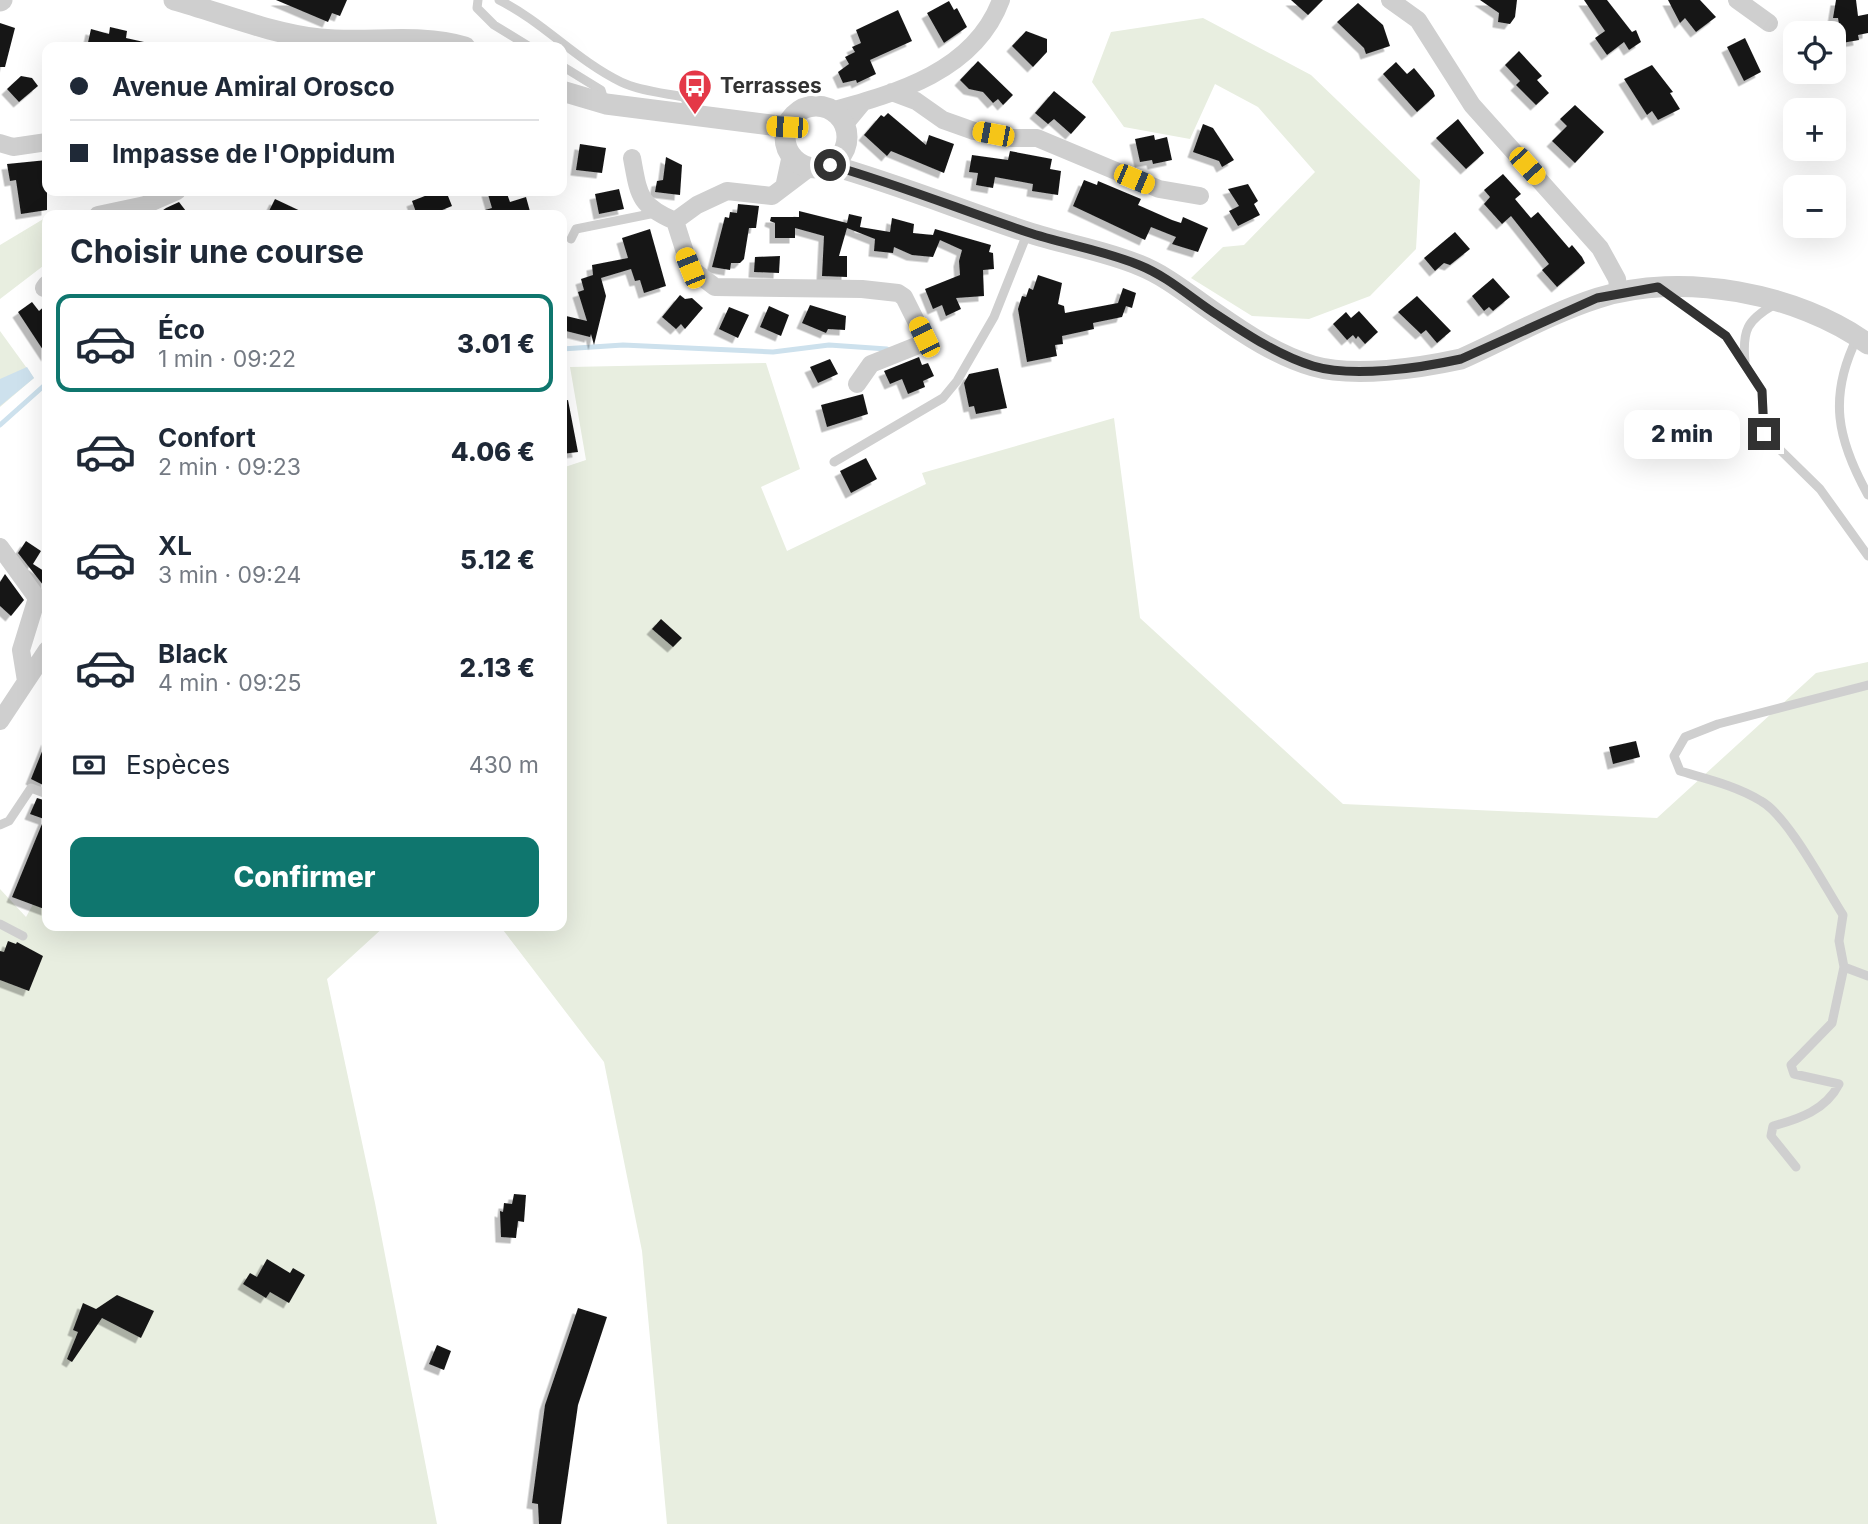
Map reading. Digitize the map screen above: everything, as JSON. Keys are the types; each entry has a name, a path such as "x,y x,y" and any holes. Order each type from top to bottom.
{"street":[{"path":"174,0 315,38 343,41 421,39 438,42"},
{"path":"675,221 697,205 727,191 772,196 785,183 820,166 840,127 863,102 916,83 968,52 993,20 1000,0"},
{"path":"1390,0 1418,20 1472,105 1600,248 1617,279 1619,293"},
{"path":"1737,0 1769,23"},
{"path":"567,92 606,104 755,126 787,127"},
{"path":"892,92 916,101 953,124 1011,138 1037,138 1159,189 1200,196"},
{"path":"785,183 790,153 787,127 797,113 823,107 881,179"},
{"path":"755,126 790,153 820,166 881,179 1028,232 1138,264 1173,283 1217,315 1278,352 1313,366 1341,371 1437,365 1461,359 1597,298 1658,287 1764,296 1780,300 1841,324 1863,340"},
{"path":"0,144 13,147 42,143"},
{"path":"632,158 640,193 650,211 675,221 690,268 715,287 862,289 898,293 904,297 924,337 921,344 871,364 858,384"},
{"path":"122,210 145,205 166,196"},
{"path":"0,547 37,598 21,650 26,681"},
{"path":"0,722 42,657"}],"lane":[{"path":"478,0 477,8 488,19 522,42"},
{"path":"499,0 534,19 560,42"},
{"path":"567,49 620,82 684,97 690,107 687,115"},
{"path":"567,69 601,90 606,104"},
{"path":"571,239 576,229 656,213"},
{"path":"834,462 943,398 957,381 994,317 1028,232"},
{"path":"1658,287 1726,336 1762,391 1764,434 1819,489 1868,556"},
{"path":"1745,364 1742,337 1755,315 1780,300"},
{"path":"1863,340 1844,368 1839,393 1839,421 1848,456 1868,495"},
{"path":"1796,1167 1771,1136 1773,1126 1817,1110 1833,1096 1839,1084 1794,1074 1791,1065 1832,1023 1844,967 1839,942 1843,915 1787,829 1763,802 1718,782 1680,771 1674,756 1685,737 1718,724 1868,685"},
{"path":"0,825 9,821 31,788 42,792"},
{"path":"0,925 23,936"},
{"path":"1844,967 1868,976"}],"shaded area":[{"path":"1203,18 1311,75 1420,180 1416,249 1370,296 1309,319 1252,316 1191,278 1223,247 1244,245 1315,172 1258,107 1215,84 1190,139 1124,127 1092,82 1111,32"},
{"path":"42,220 42,267 0,299 0,245"},
{"path":"0,331 34,378 0,407"},
{"path":"766,363 800,469 761,487 787,551 926,484 922,473 1114,418 1140,618 1343,804 1657,818 1816,673 1868,662 1868,1524 667,1524 642,1251 604,1062 504,931 567,931 567,466 586,460 570,367"},
{"path":"42,888 42,931 380,931 327,979 375,1203 437,1524 0,1524 0,889 26,917"}],"water":[{"path":"27,367 34,378 0,406 0,379"}],"building":[{"path":"276,0 347,0 340,16 332,13 328,22"},
{"path":"1291,0 1323,0 1308,15"},
{"path":"1480,0 1517,0 1515,17 1510,24 1498,22 1499,13"},
{"path":"1584,0 1607,0 1632,32 1636,30 1641,42 1629,50 1624,42 1607,55 1595,38 1605,31"},
{"path":"1668,0 1700,0 1716,17 1696,32 1685,18 1680,23"},
{"path":"1836,0 1856,0 1858,16 1868,14 1868,33 1858,35 1859,40 1846,42 1846,21 1833,18"},
{"path":"949,1 954,10 957,8 967,27 944,43 927,13"},
{"path":"1358,3 1383,25 1390,46 1366,54 1364,48 1337,22"},
{"path":"898,10 912,41 870,60 876,74 857,83 856,80 843,83 838,72 849,64 845,57 855,52 852,47 861,43 856,30"},
{"path":"0,23 15,28 5,67 0,67"},
{"path":"110,27 127,31 126,38 144,42 88,42 91,29 109,34"},
{"path":"1026,31 1047,39 1047,52 1033,67 1012,46"},
{"path":"1745,38 1761,72 1744,81 1727,47"},
{"path":"1519,51 1542,76 1537,80 1549,93 1536,105 1516,85 1520,81 1505,65"},
{"path":"978,61 1013,95 1003,105 998,99 993,103 983,92 969,89 960,80"},
{"path":"1396,62 1407,74 1414,68 1433,91 1435,96 1417,112 1383,74"},
{"path":"1652,65 1673,92 1670,93 1680,109 1658,120 1652,111 1647,115 1624,79"},
{"path":"21,76 32,78 38,86 19,102 7,89"},
{"path":"1054,91 1086,117 1071,134 1054,119 1048,124 1035,113"},
{"path":"1575,105 1604,132 1575,163 1552,141 1567,126 1560,119"},
{"path":"888,113 926,145 929,135 954,144 944,173 891,151 887,156 864,135 881,115 884,117"},
{"path":"1458,119 1484,153 1466,169 1436,138"},
{"path":"1203,124 1213,128 1234,160 1222,167 1219,161 1193,152"},
{"path":"1154,135 1155,140 1167,137 1172,160 1153,164 1152,160 1140,162 1135,139"},
{"path":"580,144 606,148 602,173 576,170"},
{"path":"1010,151 1052,159 1050,169 1061,171 1058,195 1032,191 1033,184 995,177 993,188 976,185 978,173 969,172 972,155 1008,160"},
{"path":"666,157 682,165 680,195 655,192 657,181 663,180"},
{"path":"42,160 42,196 47,196 47,210 21,214 16,180 10,181 7,164"},
{"path":"1503,174 1521,194 1515,199 1531,218 1538,212 1569,248 1572,245 1585,263 1557,287 1542,270 1549,264 1511,216 1502,224 1484,204 1490,197 1484,190"},
{"path":"1084,180 1097,185 1098,181 1141,199 1138,205 1172,220 1181,223 1183,217 1208,228 1198,252 1172,244 1176,237 1151,227 1145,240 1073,206"},
{"path":"1248,184 1258,201 1254,204 1260,215 1238,226 1229,211 1239,206 1228,189"},
{"path":"619,189 624,209 599,214 595,194"},
{"path":"425,196 448,196 452,206 442,210 415,210 412,201"},
{"path":"488,196 508,196 510,202 526,197 530,210 485,210 492,208"},
{"path":"275,199 298,210 270,210"},
{"path":"179,202 185,210 163,210"},
{"path":"738,204 759,206 756,228 749,228 744,259 740,263 731,263 730,270 712,267 725,217 729,218 730,212 737,213"},
{"path":"799,211 847,223 849,214 862,217 860,227 890,232 892,218 914,224 913,233 933,235 935,229 991,245 989,252 993,253 994,269 983,270 984,296 956,298 961,309 946,316 942,305 933,309 925,289 960,275 959,261 962,250 940,240 933,257 912,255 894,247 893,253 874,251 875,239 847,228 839,256 847,256 847,277 822,276 824,236 795,228 795,238 775,238 775,223 770,221 771,217 799,217"},
{"path":"650,229 666,286 644,293 640,280 635,281 631,269 601,278 606,296 594,345 591,334 590,337 567,331 567,316 587,321 578,292 584,290 581,279 593,275 592,265 628,258 622,238"},
{"path":"1455,232 1470,249 1450,265 1444,263 1435,271 1424,258"},
{"path":"780,256 779,273 754,272 755,257"},
{"path":"1038,275 1062,283 1058,304 1064,306 1065,313 1118,303 1123,288 1136,293 1132,308 1126,306 1122,317 1093,323 1094,329 1062,336 1063,344 1055,345 1057,356 1027,362 1018,309 1022,296 1026,297 1029,288 1033,290"},
{"path":"1493,278 1510,297 1493,311 1489,307 1484,311 1472,296"},
{"path":"680,295 685,299 692,298 703,308 685,329 681,324 676,329 662,317"},
{"path":"1417,296 1451,331 1437,343 1426,330 1421,334 1398,312"},
{"path":"32,302 39,311 42,308 42,348 18,312"},
{"path":"810,305 846,316 845,330 828,329 826,333 802,323"},
{"path":"769,306 789,315 781,336 760,327"},
{"path":"729,307 749,315 738,338 719,329"},
{"path":"1359,311 1378,332 1365,344 1358,336 1356,339 1353,335 1347,340 1333,324 1346,312 1351,318"},
{"path":"919,357 922,365 928,363 934,376 923,381 925,387 908,394 902,379 890,384 884,371"},
{"path":"830,359 838,374 818,383 810,367"},
{"path":"998,368 1007,408 976,414 974,406 969,407 964,383 969,374"},
{"path":"863,394 868,414 827,427 821,405"},
{"path":"567,400 578,452 567,453"},
{"path":"866,458 877,479 851,493 840,471"},
{"path":"26,541 41,551 33,564 42,570 42,584 18,553"},
{"path":"5,574 24,600 11,616 0,606 0,582"},
{"path":"661,619 682,638 673,647 652,629"},
{"path":"1636,741 1640,757 1613,764 1609,747"},
{"path":"42,752 42,784 31,779"},
{"path":"37,798 42,800 42,818 30,814"},
{"path":"42,824 42,908 12,897"},
{"path":"8,941 17,942 43,956 29,991 0,980 0,951 4,952"},
{"path":"514,1194 526,1195 524,1222 518,1221 516,1238 501,1237 500,1211 503,1212 504,1203 512,1204"},
{"path":"267,1259 290,1273 293,1268 305,1275 289,1303 270,1292 266,1298 243,1284 250,1273 257,1277"},
{"path":"117,1295 154,1311 141,1338 102,1318 72,1362 67,1359 78,1332 73,1330 83,1303 96,1309"},
{"path":"578,1308 607,1317 578,1405 561,1524 539,1524 538,1504 532,1503 545,1405"},
{"path":"437,1345 451,1351 444,1370 429,1364"}],"waterway":[{"path":"567,349 623,345 773,352 829,345 887,349"},
{"path":"0,425 42,387"}],"place":[{"name":"Terrasses","path":"695,116"}],"route":[{"path":"830,165 881,179 1028,232 1138,264 1173,283 1217,315 1278,352 1313,366 1341,371 1437,365 1461,359 1597,298 1658,287 1726,336 1762,391 1764,434"}]}
